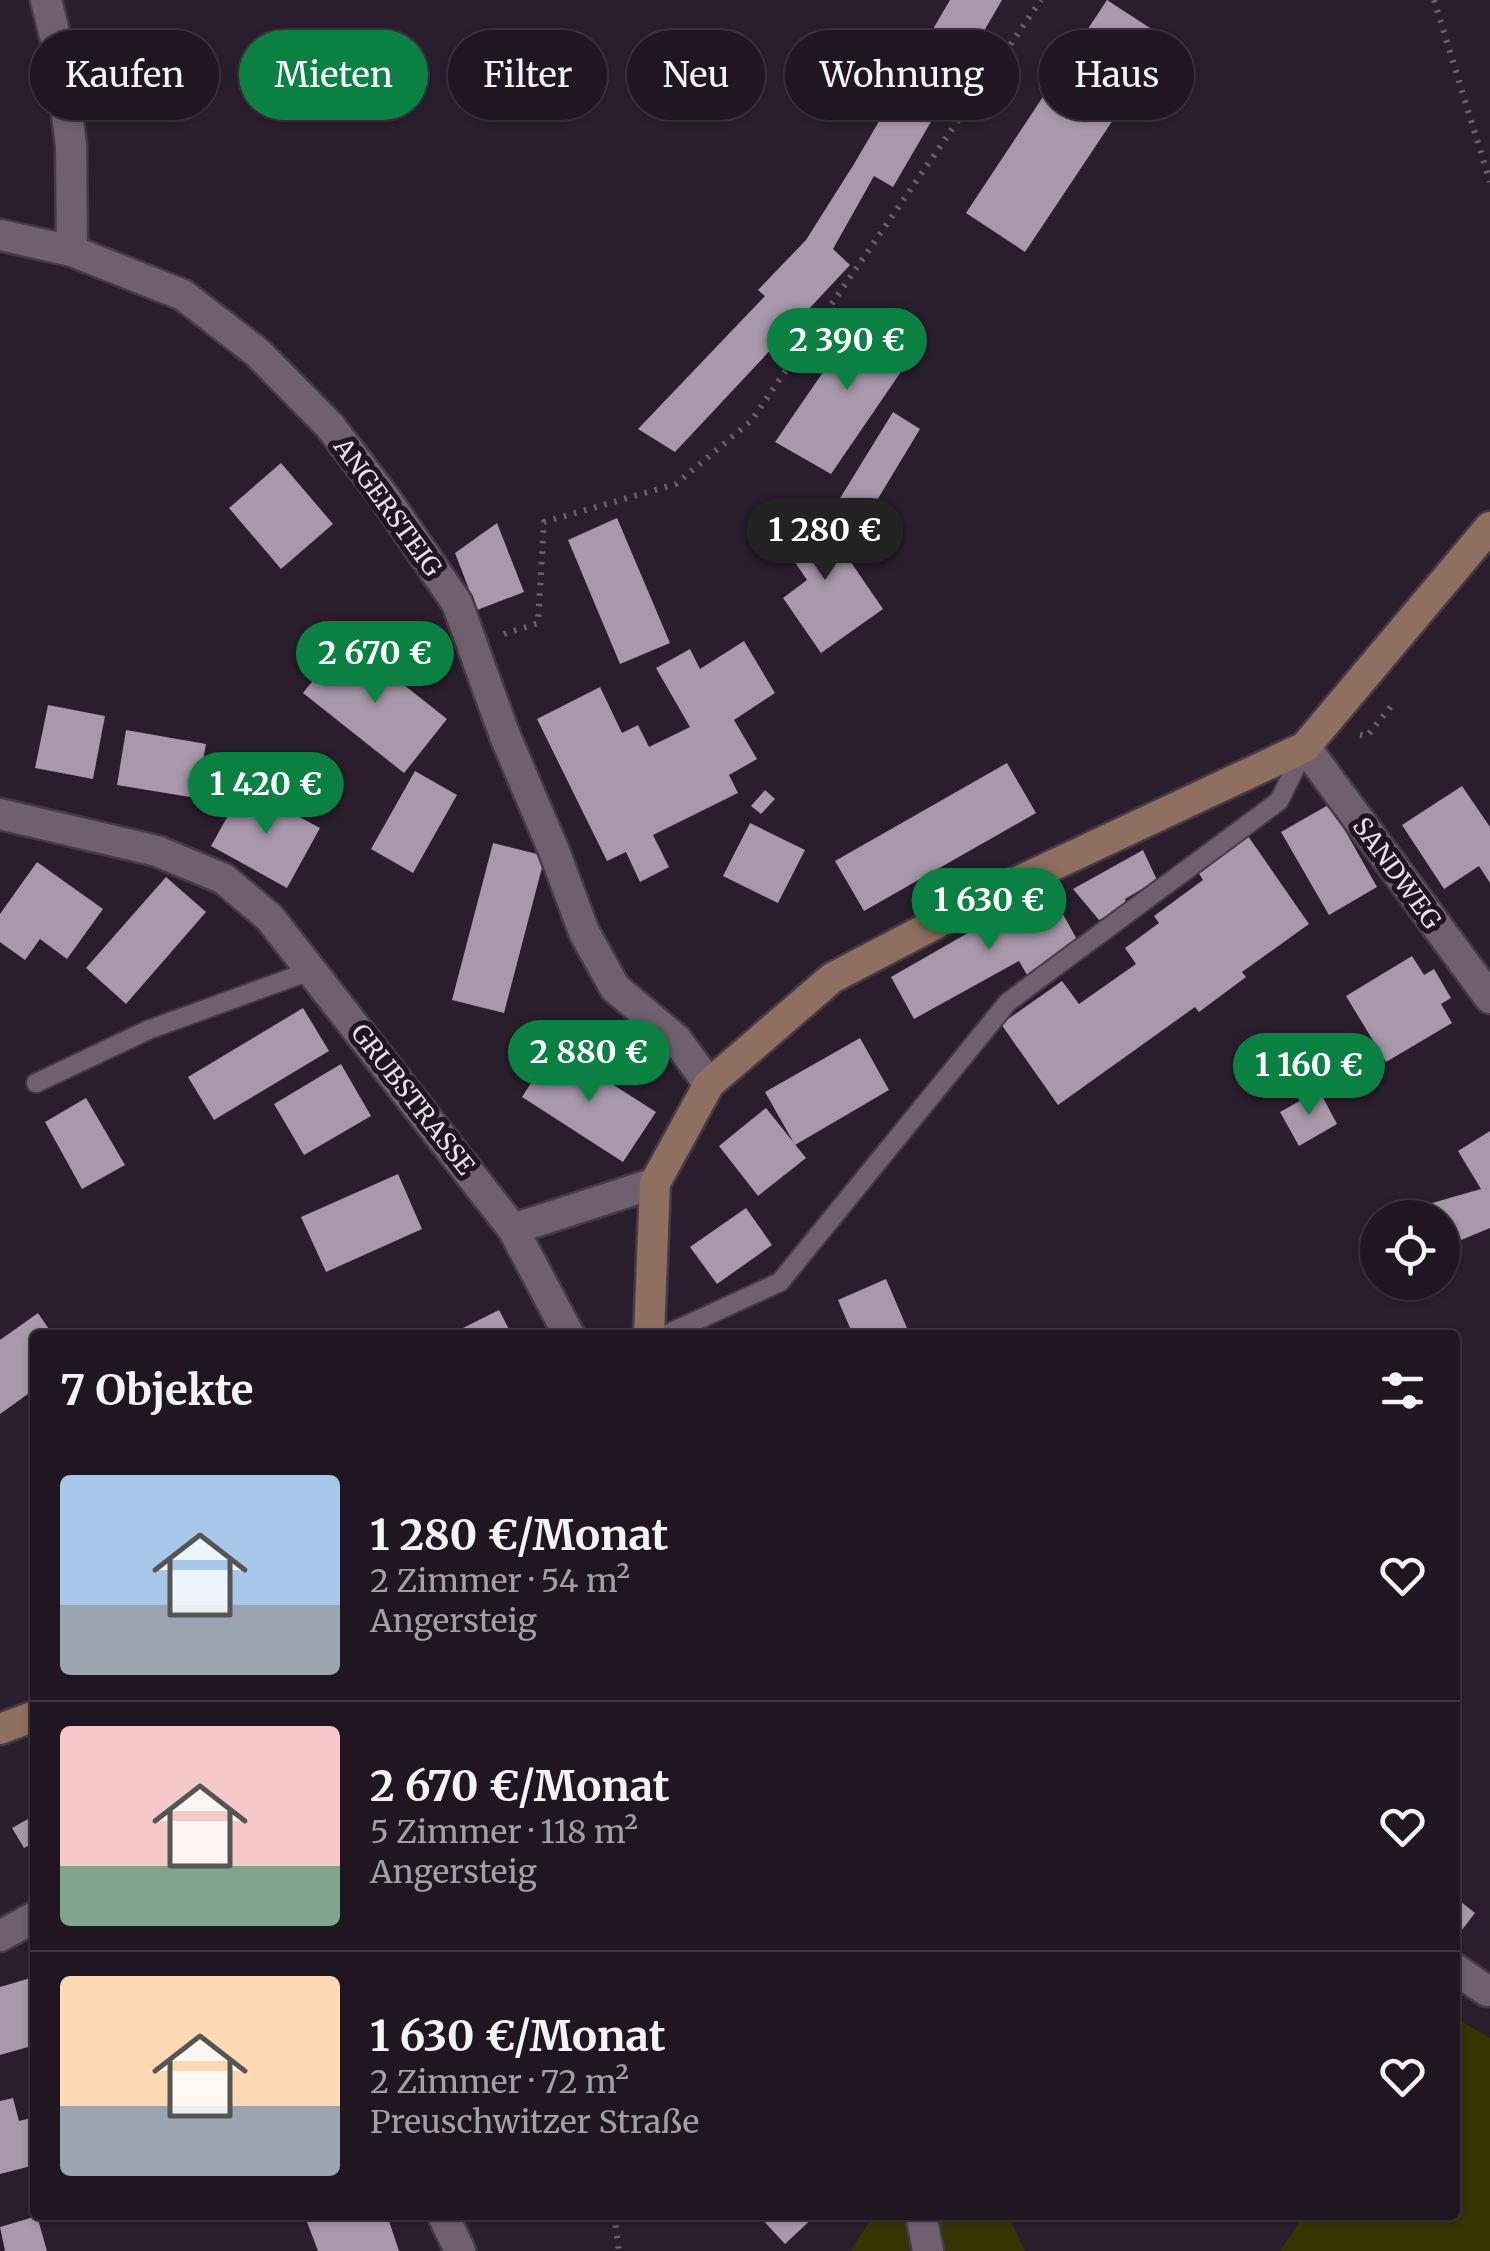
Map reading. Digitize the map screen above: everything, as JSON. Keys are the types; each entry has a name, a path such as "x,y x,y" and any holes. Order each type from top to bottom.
{"street":[{"path":"46,0 58,48 72,145 72,252"},
{"name":"ANGERSTEIG","path":"0,235 72,252 183,295 258,354 330,426 457,603 505,736 584,932 616,988 676,1039 709,1084"},
{"path":"649,1330 656,1183 709,1084 832,978 998,892 1305,747 1490,527"},
{"name":"SANDWEG","path":"1305,747 1490,998"},
{"name":"GRUBSTRASSE","path":"0,814 157,851 224,880 270,918 513,1230 566,1330"},
{"path":"513,1230 656,1183"},
{"path":"0,1729 30,1718"},
{"path":"0,1936 30,1920"},
{"path":"1460,1972 1487,1991"},
{"path":"445,2220 460,2251"},
{"path":"923,2220 928,2251"}],"lane":[{"path":"676,1330 780,1282 1008,1002 1279,801 1305,747"},
{"path":"36,1083 148,1030 310,972"}],"path":[{"path":"472,645 538,623 544,522 676,484 752,420 1041,0"},
{"path":"1434,0 1490,182"},
{"path":"615,2220 619,2251"}],"shaded area":[{"path":"1460,2021 1490,2038 1490,2251 1280,2251 1301,2220 1460,2220"},
{"path":"871,2220 1010,2220 1025,2251 850,2251"}],"building":[{"path":"950,0 1002,0 985,30 932,30"},
{"path":"1107,0 1153,30 1087,30"},
{"path":"1039,103 1039,120 1113,120 1025,252 966,213"},
{"path":"880,120 932,120 893,187 874,176 833,249 850,265 675,452 638,429 765,296 758,290 806,240"},
{"path":"865,311 918,347 831,474 775,442"},
{"path":"893,412 920,429 859,530 831,513"},
{"path":"281,463 333,524 281,569 229,508"},
{"path":"813,507 883,609 821,653 783,598 807,580 775,533"},
{"path":"617,518 670,643 620,664 568,540"},
{"path":"497,523 524,592 477,610 455,553"},
{"path":"346,639 447,719 404,773 303,693"},
{"path":"744,641 775,693 734,720 757,759 729,775 738,793 653,835 669,867 640,882 626,852 607,861 537,719 600,687 622,733 638,725 649,747 690,727 656,668 690,649 700,669"},
{"path":"48,705 105,716 93,779 35,768"},
{"path":"126,730 206,744 196,798 117,785"},
{"path":"1007,763 1036,813 864,911 835,861"},
{"path":"415,771 457,795 413,873 371,849"},
{"path":"1462,786 1490,827 1490,883 1479,866 1444,889 1402,825"},
{"path":"244,787 320,828 287,888 211,846"},
{"path":"765,790 775,799 761,814 751,806"},
{"path":"1330,804 1377,887 1329,915 1281,832"},
{"path":"750,823 805,850 778,903 723,876"},
{"path":"1248,836 1309,924 1242,972 1246,977 1199,1012 1195,1007 1058,1105 1001,1024 1062,981 1079,1004 1136,964 1125,948 1159,923 1154,916 1203,880 1198,872"},
{"path":"493,843 545,856 504,1013 452,1000"},
{"path":"1143,850 1157,880 1125,899 1127,906 1099,920 1073,889"},
{"path":"37,862 103,909 67,959 40,939 25,960 0,942 0,914"},
{"path":"166,877 206,912 126,1004 86,968"},
{"path":"1048,887 1080,945 1027,975 1019,961 914,1019 891,977"},
{"path":"1412,956 1424,975 1434,969 1451,998 1441,1004 1452,1023 1386,1062 1346,996"},
{"path":"303,1008 329,1051 214,1120 188,1077"},
{"path":"860,1038 889,1090 795,1145 765,1092"},
{"path":"554,1047 656,1112 623,1162 522,1097"},
{"path":"341,1064 371,1116 304,1155 274,1104"},
{"path":"1319,1090 1337,1124 1299,1146 1280,1112"},
{"path":"86,1098 125,1165 82,1189 45,1122"},
{"path":"766,1108 806,1158 758,1196 719,1146"},
{"path":"1490,1131 1490,1228 1460,1240 1460,1200 1442,1200 1481,1189 1458,1151"},
{"path":"398,1174 422,1229 326,1272 301,1217"},
{"path":"746,1208 772,1245 717,1284 690,1247"},
{"path":"886,1279 908,1330 851,1330 838,1300"},
{"path":"499,1310 509,1330 459,1330"},
{"path":"38,1313 50,1330 30,1330 30,1393 0,1414 0,1340"},
{"path":"30,1818 30,1845 24,1848 12,1828"},
{"path":"1460,1901 1475,1913 1460,1932"},
{"path":"30,1978 30,2046 0,2055 0,1987"},
{"path":"13,2098 19,2121 30,2118 30,2166 0,2174 0,2101"},
{"path":"30,2218 38,2220 47,2251 5,2251 0,2227"},
{"path":"389,2220 399,2251 318,2251 307,2222"},
{"path":"763,2220 811,2220 785,2244"}]}
